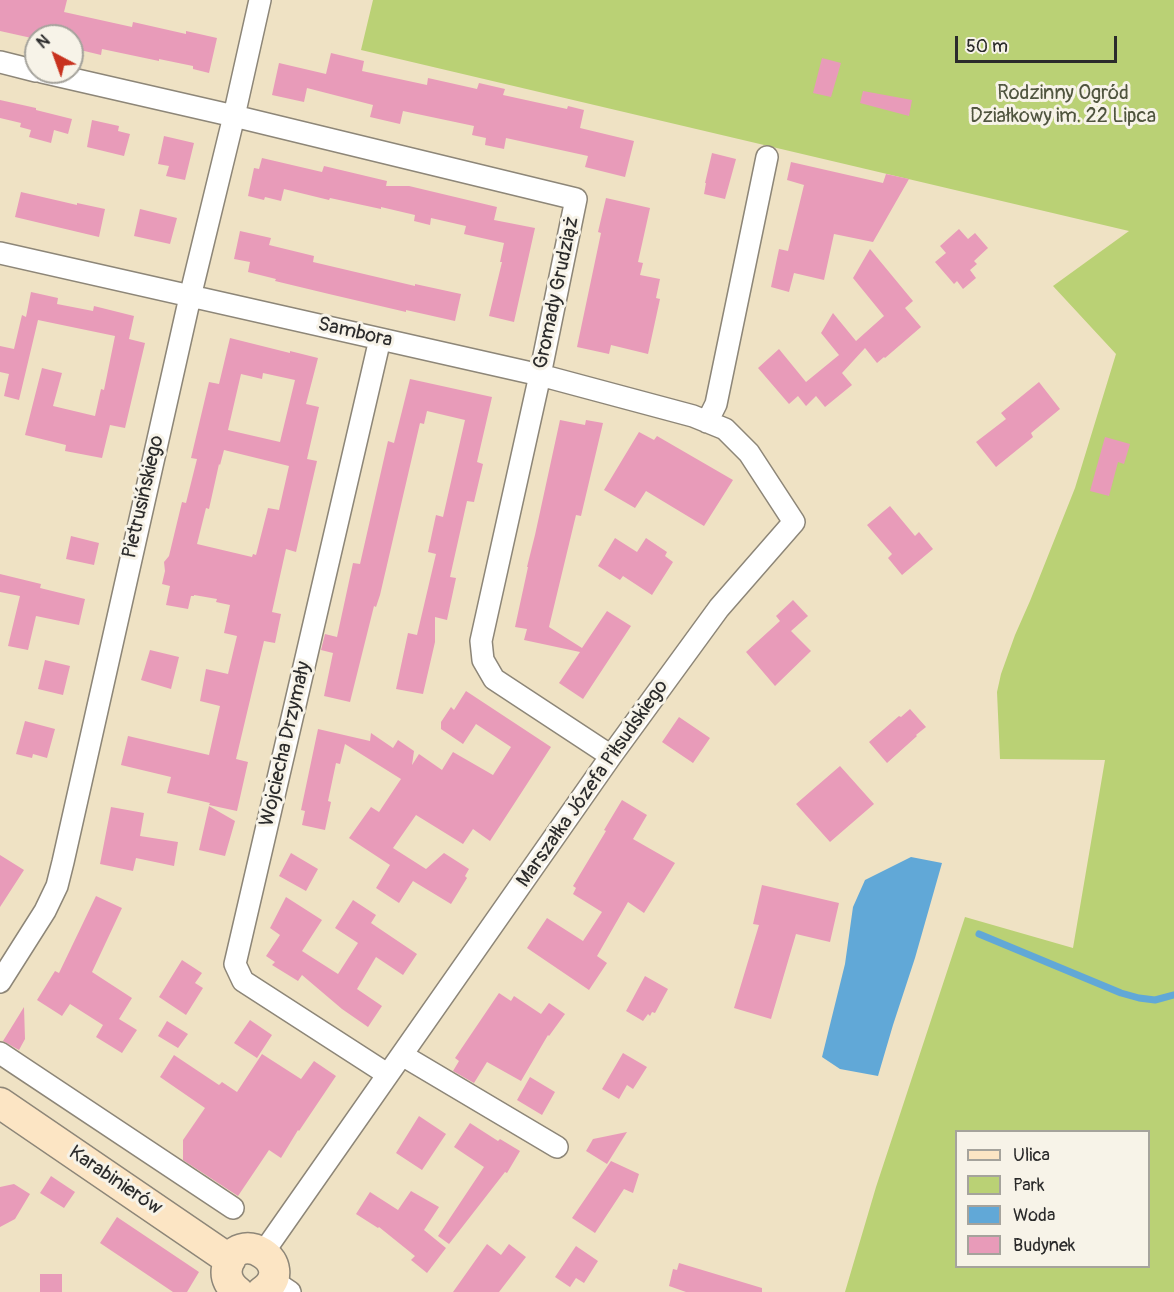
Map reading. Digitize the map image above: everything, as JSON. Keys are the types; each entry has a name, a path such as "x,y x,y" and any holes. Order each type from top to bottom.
{"main road":[{"name":"Karabinierów","path":"0,1103 230,1260"},
{"path":"238,1292 231,1287 226,1274 230,1260 239,1251 251,1248 272,1279"}],"street":[{"name":"Pietrusińskiego","path":"0,982 45,911 57,886 190,297 260,0"},
{"path":"0,62 24,67"},
{"name":"Gromady Grudziąż","path":"84,82 576,198 540,375 481,641 483,660 494,679 611,756"},
{"path":"707,422 716,404 767,158"},
{"name":"Sambora","path":"0,253 540,375 693,416 725,429 748,453 794,522"},
{"name":"Wojciecha Drzymały","path":"380,339 236,964 243,981 387,1074"},
{"name":"Marszałka Józefa Piłsudskiego","path":"272,1279 387,1074 611,756 719,608 794,522"},
{"path":"0,1053 233,1208"},
{"path":"402,1055 557,1147"}],"green space":[{"name":"Rodzinny Ogród Działkowy im. 22 Lipca","path":"373,0 1174,0 1174,1292 845,1292 876,1187 965,917 1073,948 1105,760 1000,759 997,692 1015,635 1075,488 1116,354 1053,286 1129,231 361,50"}],"water":[{"path":"911,857 942,863 878,1076 840,1069 822,1057 845,964 853,907 865,880"}],"building":[{"path":"0,0 67,0 64,12 132,27 133,22 186,34 186,31 217,38 209,73 193,69 193,66 159,59 159,61 102,49 101,55 84,51 84,24 24,24 24,36 0,31"},
{"path":"331,53 364,61 362,71 427,85 428,78 477,89 479,83 505,89 503,95 567,109 568,106 584,110 580,128 634,141 625,177 585,167 588,156 506,138 504,149 485,145 486,138 472,135 474,126 403,111 400,124 370,117 373,105 307,88 304,102 272,95 279,63 326,74"},
{"path":"822,58 841,63 831,97 813,93"},
{"path":"863,91 912,100 909,116 860,103"},
{"path":"0,100 72,119 68,134 54,130 51,143 29,137 31,130 20,127 21,123 0,118"},
{"path":"92,120 119,126 118,131 130,134 124,156 87,147"},
{"path":"164,136 194,143 185,180 166,176 169,166 158,164"},
{"path":"712,153 736,159 725,199 704,194"},
{"path":"262,158 322,172 324,166 387,181 386,186 409,186 497,207 494,220 535,228 514,322 489,316 502,262 500,262 504,243 464,234 466,226 431,218 430,225 414,221 415,215 330,198 329,200 284,189 281,201 248,196 254,168 259,169"},
{"path":"791,162 883,183 886,174 909,179 873,242 834,234 824,280 794,273 789,292 771,287 779,249 788,251 804,185 787,180"},
{"path":"21,192 105,209 99,237 15,217"},
{"path":"606,198 650,208 638,262 643,263 640,275 660,279 656,298 660,299 648,354 611,345 609,354 577,347"},
{"path":"140,209 177,218 170,244 134,236"},
{"path":"959,229 968,239 975,233 988,248 974,261 977,264 970,270 976,278 963,289 957,281 954,284 935,262 946,253 940,246"},
{"path":"240,231 271,238 269,245 314,256 313,262 415,286 415,284 461,294 455,321 329,294 248,272 250,262 234,259"},
{"path":"870,249 913,301 905,308 921,327 877,363 865,348 842,373 852,385 825,407 816,396 806,406 798,396 789,404 758,368 779,349 806,382 839,355 821,333 833,313 856,341 884,316 853,278"},
{"path":"31,292 58,298 57,304 93,311 94,306 134,316 129,339 145,343 125,428 110,425 102,458 65,451 66,445 25,435 42,368 62,373 53,406 95,416 101,389 104,390 115,336 38,320 19,400 4,396 9,374 0,372 0,346 14,349 22,315 26,317"},
{"path":"230,338 318,358 306,404 319,407 307,459 317,461 296,552 286,549 272,612 281,614 275,643 264,641 236,759 248,762 237,811 167,793 171,777 121,765 128,736 209,755 220,706 200,701 206,669 228,674 237,636 224,633 230,605 216,602 217,599 194,595 191,596 188,609 166,605 170,586 162,584 165,571 164,562 169,556 182,502 186,503 197,459 191,458 209,382 219,384","holes":["263,373 295,380 280,442 228,430 241,374 262,379","224,450 289,466 279,510 268,508 256,555 253,554 252,557 197,544 206,508 209,509"]},
{"path":"410,379 492,397 477,462 483,464 474,502 467,501 450,577 456,578 447,620 435,617 435,642 423,694 396,689 408,633 417,635 436,554 428,552 436,515 443,517 465,420 427,411 424,424 420,423 380,595 376,607 374,606 350,702 324,696 333,653 321,650 325,634 337,637 353,563 360,564 388,441 394,443"},
{"path":"1039,382 1060,409 1031,433 1033,437 996,467 976,442 1006,419 1001,413"},
{"path":"560,420 585,425 586,420 603,423 581,516 576,515 549,627 582,648 607,611 631,626 583,699 559,683 580,652 524,640 527,629 515,627"},
{"path":"639,432 654,440 657,436 733,480 704,526 646,491 635,508 604,490"},
{"path":"1105,437 1130,444 1124,464 1118,462 1109,496 1090,491"},
{"path":"890,506 915,536 919,532 933,549 902,575 888,558 892,554 867,525"},
{"path":"71,536 99,543 94,565 66,559"},
{"path":"615,538 637,552 646,538 667,552 665,556 673,562 652,595 623,576 620,580 598,566"},
{"path":"0,574 41,584 40,588 85,599 79,625 36,616 28,650 8,646 20,596 0,592"},
{"path":"793,600 808,616 791,631 811,651 775,686 746,652 780,621 776,616"},
{"path":"150,650 179,657 171,689 141,680"},
{"path":"45,660 70,666 63,695 38,689"},
{"path":"466,691 551,747 490,841 473,829 463,844 416,815 393,848 426,869 444,853 469,869 465,876 467,878 451,904 413,881 399,903 376,888 390,865 349,838 371,807 379,812 401,779 345,744 340,764 336,763 325,830 302,825 305,811 301,810 318,729 370,741 371,733 393,748 398,740 414,751 412,765 419,754 442,770 453,752 493,775 511,747 476,724 463,744 441,729 441,722 451,707 454,710"},
{"path":"910,709 926,727 887,763 869,742"},
{"path":"679,717 710,738 693,763 662,742"},
{"path":"25,721 55,729 47,758 33,754 32,758 16,754"},
{"path":"840,766 874,804 830,842 796,804"},
{"path":"622,800 647,815 633,839 675,863 644,913 628,902 597,956 607,963 589,990 527,948 547,918 583,941 602,912 573,894 576,888 573,886"},
{"path":"209,806 235,821 225,856 199,850"},
{"path":"111,807 144,813 140,836 178,842 174,866 136,858 133,871 100,864"},
{"path":"291,853 318,869 306,891 279,876"},
{"path":"0,855 24,870 0,907"},
{"path":"762,885 839,903 830,942 796,934 771,1019 734,1008 759,925 753,924"},
{"path":"96,896 122,908 92,972 132,998 119,1019 137,1030 122,1053 96,1037 103,1025 70,1004 62,1016 37,1000 55,971 59,973"},
{"path":"286,897 322,920 302,951 338,974 358,943 335,928 353,900 376,915 371,923 417,954 403,975 376,957 357,989 382,1006 368,1027 342,1009 302,975 298,981 272,965 275,962 266,956 280,935 270,928"},
{"path":"182,960 202,973 195,983 203,988 186,1015 159,997"},
{"path":"645,976 668,989 655,1013 652,1012 650,1016 648,1014 643,1021 626,1011"},
{"path":"499,993 511,1001 514,996 541,1014 549,1003 565,1014 548,1035 521,1081 487,1062 474,1083 453,1071 459,1061 455,1058"},
{"path":"24,1007 25,1039 19,1050 3,1041"},
{"path":"250,1020 272,1035 257,1058 234,1043"},
{"path":"167,1021 188,1034 178,1048 158,1036"},
{"path":"623,1053 647,1067 633,1089 627,1085 619,1099 602,1089"},
{"path":"262,1054 301,1079 314,1061 336,1076 281,1158 269,1150 238,1196 183,1160 183,1140 205,1108 160,1077 174,1055 219,1085 222,1082 237,1092"},
{"path":"530,1077 555,1092 542,1115 517,1100"},
{"path":"419,1116 446,1134 422,1170 396,1153"},
{"path":"470,1123 498,1141 500,1139 520,1151 507,1173 505,1172 449,1244 438,1236 484,1167 454,1147"},
{"path":"627,1132 607,1164 586,1151 593,1139"},
{"path":"611,1161 639,1174 633,1193 624,1189 595,1233 572,1218"},
{"path":"51,1176 75,1192 64,1208 40,1193"},
{"path":"14,1184 30,1194 15,1219 0,1227 0,1187"},
{"path":"411,1191 439,1207 424,1230 446,1248 427,1273 411,1260 415,1256 379,1227 356,1214 370,1192 398,1210"},
{"path":"117,1217 199,1272 187,1292 173,1292 100,1243"},
{"path":"487,1244 501,1255 509,1244 526,1257 499,1292 453,1292"},
{"path":"576,1246 598,1261 584,1283 576,1278 570,1287 555,1277"},
{"path":"679,1263 762,1288 762,1292 686,1292 669,1286 673,1269 677,1270"},
{"path":"40,1274 62,1274 62,1292 40,1292"}],"waterway":[{"path":"979,934 1121,993 1155,1000 1174,995"}]}
